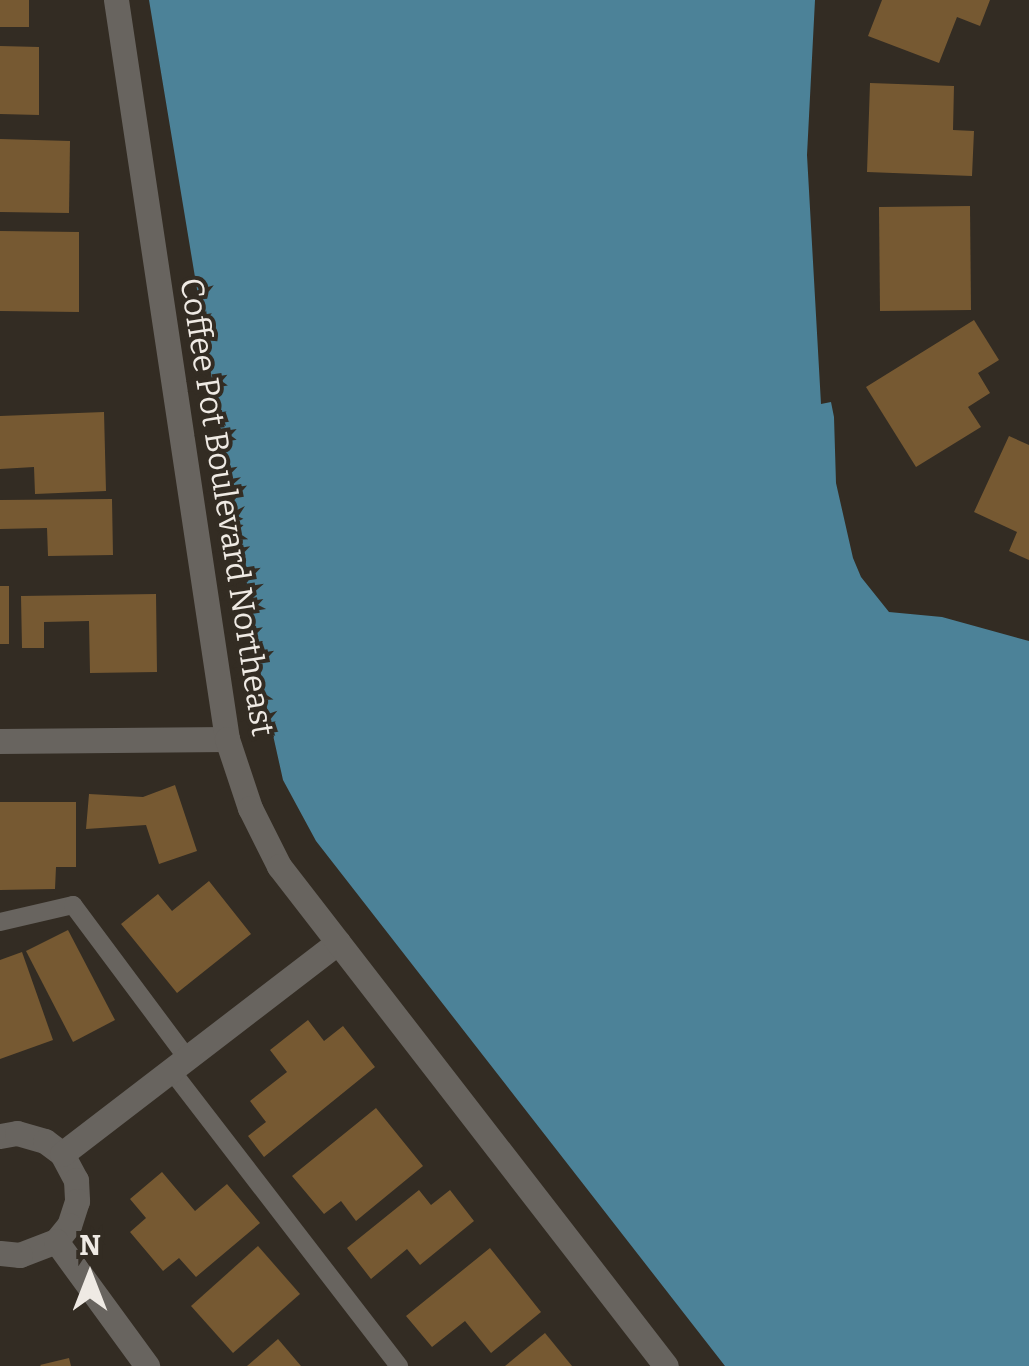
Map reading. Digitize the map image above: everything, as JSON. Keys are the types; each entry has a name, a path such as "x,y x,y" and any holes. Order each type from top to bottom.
{"street":[{"name":"Coffee Pot Boulevard Northeast","path":"116,0 227,739 250,808 279,866 666,1366"},
{"path":"0,740 227,739"},
{"path":"62,1154 338,942"},
{"path":"0,1136 17,1133 45,1141 62,1154 76,1180 77,1201 70,1225 56,1241 20,1256 0,1253"},
{"path":"56,1241 147,1366"}],"lane":[{"path":"0,922 73,904 179,1064 400,1366"}],"water":[{"path":"149,0 815,0 807,155 821,404 831,402 836,483 853,558 861,577 889,612 942,617 1029,641 1029,1366 725,1366 316,841 283,780 265,699"}],"building":[{"path":"0,0 29,0 29,27 0,27"},
{"path":"882,0 990,0 980,26 957,17 939,63 868,36"},
{"path":"0,46 39,47 39,115 0,114"},
{"path":"870,83 954,86 953,130 974,131 972,176 867,172"},
{"path":"0,139 70,141 69,213 0,212"},
{"path":"970,206 971,310 880,311 879,207"},
{"path":"0,231 79,232 79,312 0,311"},
{"path":"974,320 999,360 978,373 990,393 968,407 981,427 916,467 866,387"},
{"path":"104,412 106,491 35,494 34,467 0,469 0,416"},
{"path":"1009,436 1029,445 1029,560 1009,551 1017,532 974,512"},
{"path":"112,499 113,555 48,556 47,528 0,529 0,500"},
{"path":"0,586 9,586 9,644 0,644"},
{"path":"156,594 157,672 90,673 89,621 44,622 44,648 22,648 21,596"},
{"path":"175,785 197,851 159,864 146,825 86,829 89,794 143,797"},
{"path":"0,802 76,802 76,867 56,867 55,889 0,890"},
{"path":"209,881 251,934 177,993 121,924 158,894 172,911"},
{"path":"68,930 115,1020 73,1042 26,951"},
{"path":"22,952 53,1040 0,1059 0,960"},
{"path":"308,1020 324,1041 343,1026 375,1067 264,1157 248,1136 266,1122 250,1101 287,1072 270,1050"},
{"path":"376,1108 423,1166 356,1221 341,1201 324,1214 292,1176"},
{"path":"162,1172 195,1211 227,1184 260,1223 196,1277 179,1258 163,1271 130,1232 146,1218 130,1199"},
{"path":"419,1190 431,1205 450,1190 474,1221 420,1265 407,1249 371,1279 347,1248"},
{"path":"258,1246 300,1294 233,1353 191,1306"},
{"path":"490,1248 541,1312 491,1353 465,1321 432,1347 406,1316"},
{"path":"545,1333 572,1366 505,1366"},
{"path":"278,1339 301,1366 247,1366"},
{"path":"69,1358 71,1366 40,1365"}]}
